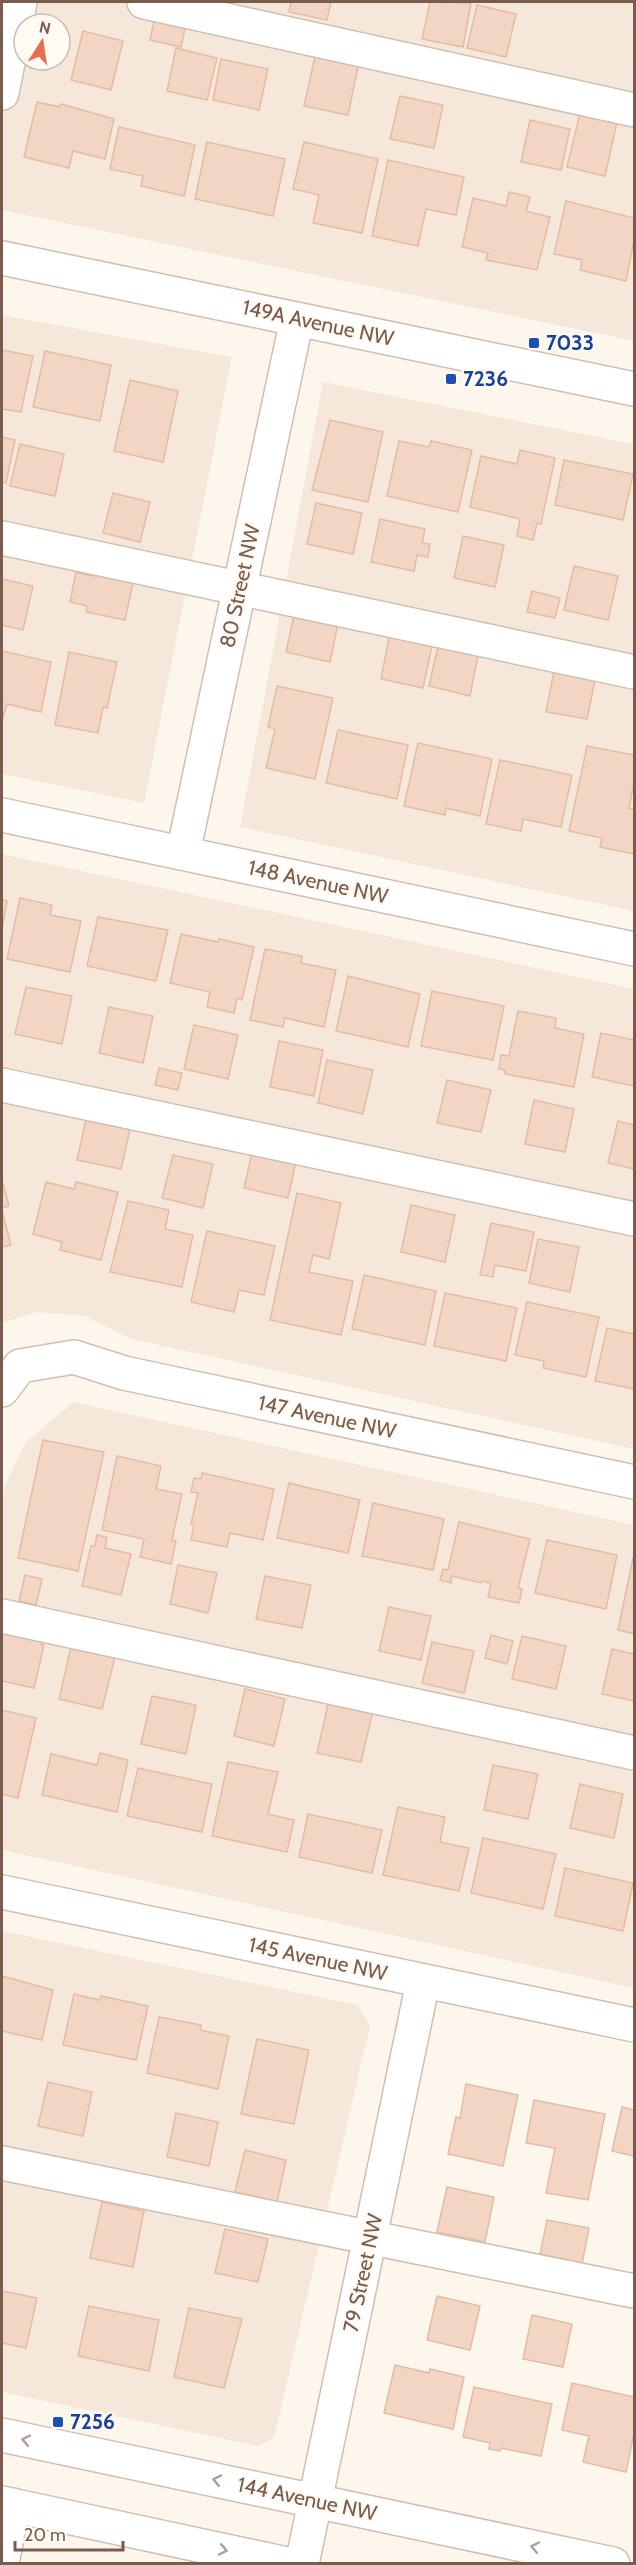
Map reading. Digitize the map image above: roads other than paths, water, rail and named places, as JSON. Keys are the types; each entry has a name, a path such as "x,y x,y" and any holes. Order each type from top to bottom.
{"street":[{"path":"2,93 21,2"},
{"path":"144,2 634,110"},
{"name":"149A Avenue NW","path":"2,258 634,389"},
{"name":"80 Street NW","path":"183,853 297,319"},
{"path":"2,538 634,672"},
{"name":"148 Avenue NW","path":"2,815 634,949"},
{"path":"2,1085 634,1219"},
{"name":"147 Avenue NW","path":"11,1378 74,1356 124,1373 634,1482"},
{"path":"2,1616 634,1753"},
{"name":"145 Avenue NW","path":"2,1892 634,2025"},
{"name":"79 Street NW","path":"302,2564 423,1982"},
{"path":"2,2163 634,2291"},
{"name":"144 Avenue NW","path":"2,2435 613,2564"},
{"path":"2,2564 7,2504 287,2564"}],"place":[{"name":"7033","path":"534,343"},
{"name":"7236","path":"451,379"},
{"name":"7256","path":"58,2422"}]}
